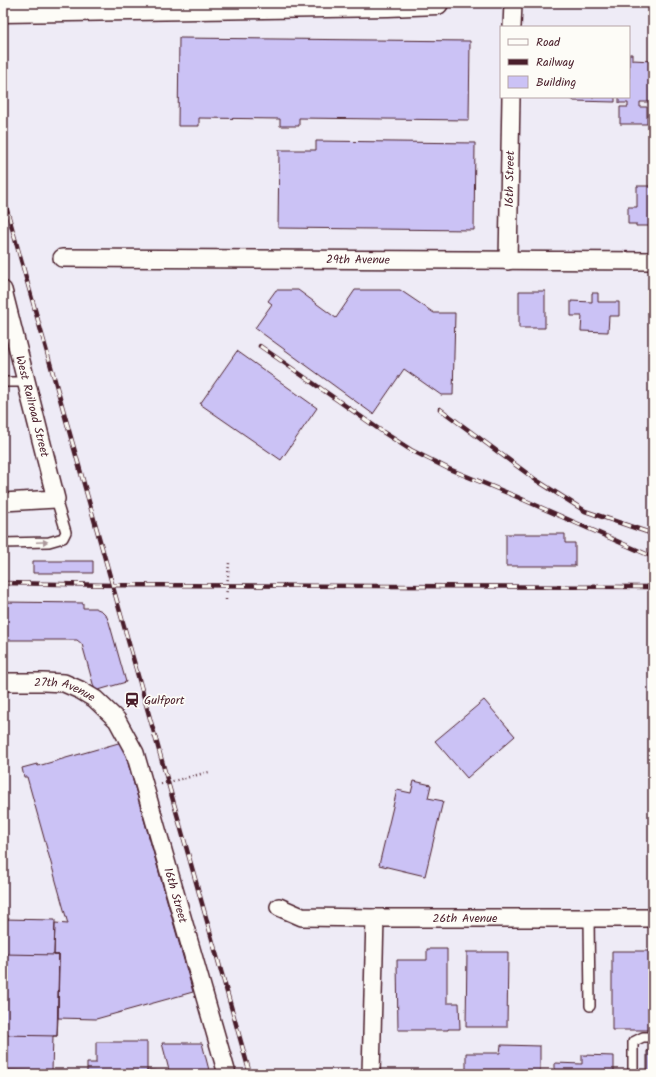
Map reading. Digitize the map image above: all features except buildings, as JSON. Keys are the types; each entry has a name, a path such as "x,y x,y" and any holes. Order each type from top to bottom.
{"main road":[{"path":"3,11 217,5 388,6 437,3"}],"street":[{"path":"512,3 512,26"},
{"name":"16th Street","path":"508,261 511,98"},
{"name":"29th Avenue","path":"62,258 653,261"},
{"name":"West Railroad Street","path":"3,290 56,499"},
{"path":"3,502 56,499"},
{"name":"27th Avenue","path":"3,682 64,683 95,699 117,720"},
{"name":"16th Street","path":"117,720 135,753 227,1074"},
{"name":"26th Avenue","path":"279,907 302,917 653,918"},
{"path":"371,1074 375,918"}],"lane":[{"path":"3,382 26,382"},
{"path":"3,543 49,542 63,538 66,532 56,499"},
{"path":"589,918 590,1006"},
{"path":"633,1074 633,1042 643,1038 653,1037"}],"path":[{"path":"226,600 229,563"},
{"path":"146,789 209,772"}],"railway":[{"path":"3,196 250,1074"},
{"path":"260,346 411,450 449,469 515,496 653,557"},
{"path":"440,409 536,480 585,511 653,534"},
{"path":"3,583 113,585 653,587"}],"place":[{"name":"Gulfport","path":"132,700"}]}
